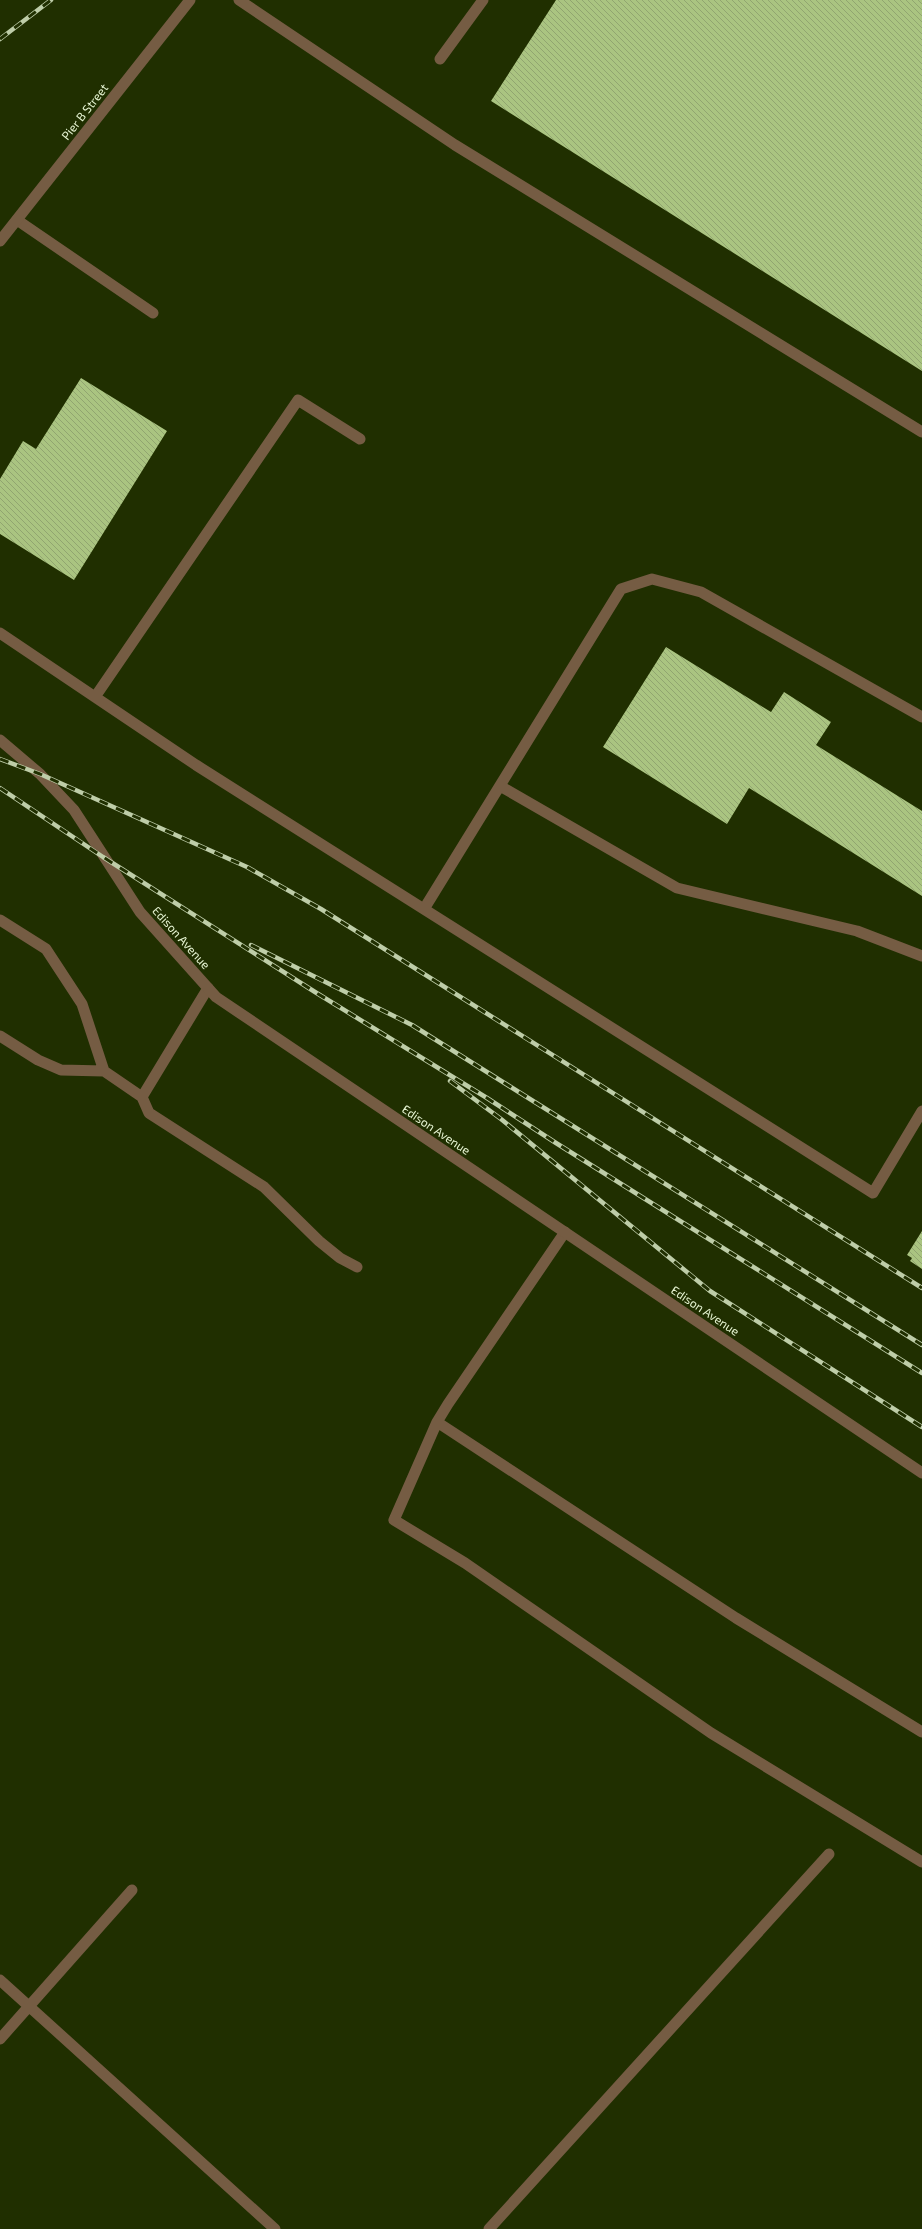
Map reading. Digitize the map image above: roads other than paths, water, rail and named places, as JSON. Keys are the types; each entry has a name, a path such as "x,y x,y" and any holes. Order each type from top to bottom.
{"street":[{"name":"Pier B Street","path":"0,241 190,0"},
{"path":"239,0 455,145 922,432"},
{"path":"440,59 483,0"},
{"path":"17,220 154,313"},
{"path":"95,697 298,400 360,439"},
{"path":"424,909 621,589 652,580 701,592 922,717"},
{"path":"0,633 196,765 873,1193 922,1111"},
{"name":"Edison Avenue","path":"0,740 40,774 74,810 140,912 216,997 922,1473"},
{"path":"500,786 677,888 856,931 922,956"},
{"path":"0,920 46,950 82,1004 104,1071"},
{"path":"142,1097 208,988"},
{"path":"0,1036 38,1060 61,1070 104,1071 142,1097 148,1113 264,1187 319,1241 340,1258 358,1268"},
{"path":"565,1232 437,1422 394,1520 465,1563 711,1733 922,1862"},
{"path":"437,1422 559,1504 736,1618 922,1732"},
{"path":"489,2229 829,1854"},
{"path":"0,2039 132,1890"},
{"path":"0,1980 275,2229"}],"railway":[{"path":"0,39 51,0"},
{"path":"0,759 40,774 247,867 321,909 922,1288"},
{"path":"0,788 103,857 315,992 487,1098 922,1373"},
{"path":"251,945 412,1025 922,1345"},
{"path":"450,1081 501,1119 710,1291 922,1427"}]}
